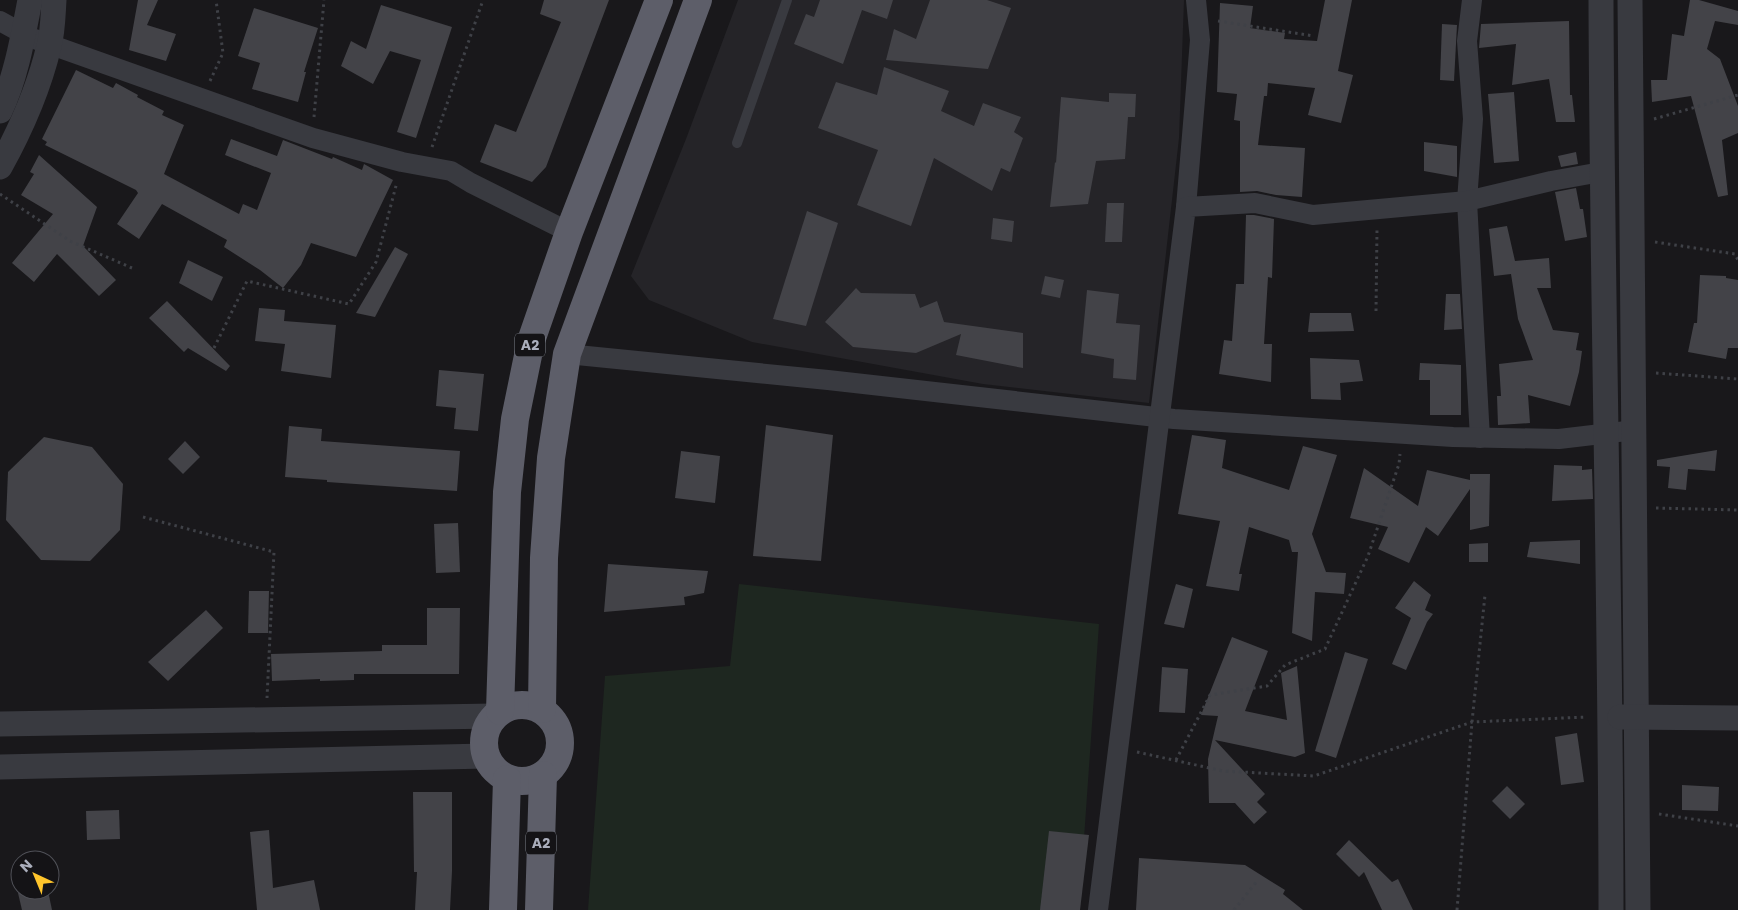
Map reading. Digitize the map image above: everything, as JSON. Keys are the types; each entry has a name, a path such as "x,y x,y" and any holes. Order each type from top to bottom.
{"highway":[{"name":"A2","path":"497,714 507,492 515,419 531,342 569,232 659,0"},
{"name":"A2","path":"542,709 544,558 551,458 567,354 698,0"},
{"path":"521,704 542,709 552,718 558,729 561,742 559,755 553,767 543,775 531,780 507,779 491,766 486,756 484,735 488,725 497,714 510,706 521,704"},
{"name":"A2","path":"539,910 543,775"},
{"name":"A2","path":"503,910 507,779"}],"street":[{"path":"0,112 6,100 24,35 30,0"},
{"path":"0,167 12,145 34,93 50,45 54,0"},
{"path":"1472,0 1467,41 1473,119 1467,201 1480,438"},
{"path":"1601,0 1611,910"},
{"path":"1630,0 1638,910"},
{"path":"1098,910 1186,207 1200,40 1197,9"},
{"path":"0,21 24,35 50,45 313,138 402,162 451,171 569,232"},
{"path":"1186,207 1255,203 1313,215 1467,201 1551,181 1602,172"},
{"path":"567,354 828,380 1161,418 1480,438 1559,439 1607,435 1635,430"},
{"path":"0,724 497,714"},
{"path":"1610,716 1738,718"},
{"path":"0,767 486,756"}],"lane":[{"path":"737,143 787,0"}],"path":[{"path":"202,99 223,53 216,0"},
{"path":"313,138 324,0"},
{"path":"426,166 484,0"},
{"path":"1197,9 1314,36"},
{"path":"1632,126 1738,95"},
{"path":"214,348 247,281 349,304 376,262 402,162"},
{"path":"0,194 70,241 132,268"},
{"path":"1376,311 1377,208"},
{"path":"1633,238 1734,254 1738,260"},
{"path":"1634,372 1738,379"},
{"path":"1176,760 1210,695 1267,686 1285,665 1325,649 1368,556 1399,464 1401,434"},
{"path":"1635,508 1738,510"},
{"path":"143,517 274,552 266,720"},
{"path":"1457,910 1472,722 1486,595"},
{"path":"1119,748 1223,771 1314,776 1472,722 1610,716"},
{"path":"1636,810 1738,826"},
{"path":"1234,910 1258,880"}],"shaded area":[{"path":"738,0 1184,0 1179,138 1149,403 983,384 752,342 649,300 631,276 686,139"},
{"path":"739,584 1099,624 1079,910 588,910 605,676 730,666"}],"building":[{"path":"138,0 158,0 147,25 176,34 166,61 129,50"},
{"path":"544,0 609,0 546,167 532,182 480,162 495,124 516,132 561,22 540,14"},
{"path":"820,0 893,0 887,19 862,10 843,64 794,44 806,14 814,17"},
{"path":"930,0 987,0 1011,8 988,69 886,60 894,29 916,39"},
{"path":"1325,0 1352,0 1338,71 1353,75 1341,123 1308,115 1315,88 1268,83 1267,96 1264,96 1258,145 1305,148 1302,197 1257,191 1240,192 1240,121 1234,120 1237,94 1217,92 1220,3 1253,6 1250,28 1285,33 1284,39 1317,41"},
{"path":"1690,0 1699,0 1738,11 1738,25 1715,21 1707,49 1720,59 1738,106 1738,133 1722,140 1728,195 1718,197 1691,96 1652,102 1651,80 1667,80 1672,34 1684,36"},
{"path":"381,5 452,27 416,138 397,132 421,60 390,51 373,84 341,66 351,41 366,49"},
{"path":"254,8 318,28 304,72 306,72 298,102 252,89 260,63 238,56"},
{"path":"1569,21 1570,95 1572,95 1575,122 1556,122 1549,79 1512,85 1516,44 1479,48 1481,24"},
{"path":"1442,24 1457,25 1454,81 1440,80"},
{"path":"884,67 949,91 941,111 974,126 983,103 1021,117 1014,132 1023,138 1010,172 1001,168 992,191 934,158 911,226 857,205 878,150 818,128 836,82 877,95"},
{"path":"76,70 113,88 116,83 138,95 137,97 164,111 162,115 184,125 164,174 239,214 243,204 257,210 271,173 225,155 231,139 277,156 283,140 332,159 333,157 362,170 364,164 393,180 356,257 311,243 301,265 283,288 260,270 224,247 227,240 162,204 139,239 117,224 138,193 136,190 45,145 47,142 42,139"},
{"path":"1514,92 1519,161 1494,163 1488,94"},
{"path":"1109,93 1136,94 1135,117 1128,117 1125,159 1096,161 1088,204 1050,207 1056,163 1061,97 1109,102"},
{"path":"1424,142 1457,146 1457,177 1424,171"},
{"path":"1576,152 1578,164 1561,167 1558,156"},
{"path":"39,155 97,207 83,246 116,280 99,296 57,254 34,282 12,263 53,214 21,195 34,174 30,172"},
{"path":"1576,188 1580,209 1583,209 1587,237 1565,241 1555,192"},
{"path":"1107,203 1124,203 1122,242 1105,242"},
{"path":"807,211 838,223 806,326 773,319"},
{"path":"1246,215 1274,219 1272,278 1268,277 1264,344 1272,344 1271,382 1219,374 1224,340 1232,341 1236,284 1244,284"},
{"path":"993,218 1014,221 1012,242 991,239"},
{"path":"1507,226 1515,261 1549,258 1551,288 1537,288 1553,330 1579,333 1576,350 1582,351 1579,372 1570,406 1528,395 1530,423 1498,425 1497,396 1501,396 1499,364 1533,360 1518,319 1511,274 1494,276 1489,229"},
{"path":"395,247 408,254 375,317 356,313"},
{"path":"188,260 223,277 212,301 179,283"},
{"path":"1700,275 1726,276 1726,278 1738,280 1738,348 1728,348 1726,359 1688,352 1694,323 1697,323"},
{"path":"1045,276 1064,280 1060,298 1041,294"},
{"path":"856,288 861,293 915,294 920,308 937,301 944,322 1023,333 1023,368 956,355 961,334 916,353 853,347 825,322"},
{"path":"1087,290 1119,294 1116,323 1140,325 1136,380 1113,378 1114,359 1081,353"},
{"path":"1446,294 1460,294 1462,329 1444,330"},
{"path":"167,301 230,366 226,371 188,348 184,352 149,318"},
{"path":"259,308 285,310 284,321 336,325 331,378 281,371 285,344 255,341"},
{"path":"1310,313 1351,313 1354,331 1308,332"},
{"path":"1310,358 1359,360 1363,381 1340,383 1341,400 1311,399"},
{"path":"1420,363 1461,365 1461,415 1430,415 1430,380 1419,380"},
{"path":"439,370 484,374 478,431 454,429 456,408 436,406"},
{"path":"766,425 833,435 821,561 753,556"},
{"path":"289,426 322,429 321,441 460,451 457,491 327,482 327,480 285,477"},
{"path":"1192,435 1226,440 1222,468 1289,490 1303,446 1337,455 1312,534 1326,572 1346,573 1344,594 1315,592 1312,641 1292,633 1298,552 1292,552 1289,540 1249,527 1239,574 1242,574 1239,591 1206,586 1220,521 1178,514"},
{"path":"44,437 92,447 123,484 120,530 90,561 41,560 6,520 8,472"},
{"path":"185,441 200,457 183,474 168,459"},
{"path":"1717,450 1715,471 1688,469 1686,490 1668,488 1670,467 1657,466 1657,460"},
{"path":"681,451 720,456 715,503 675,498"},
{"path":"1554,465 1582,466 1582,470 1592,469 1593,499 1552,501"},
{"path":"1364,468 1418,506 1427,470 1470,480 1470,474 1490,474 1489,526 1470,530 1470,489 1438,536 1426,527 1409,563 1378,549 1388,527 1350,518"},
{"path":"458,523 460,572 436,573 434,524"},
{"path":"1580,540 1580,564 1527,557 1530,542"},
{"path":"1488,543 1488,562 1469,562 1469,544"},
{"path":"608,564 708,571 704,593 684,597 685,605 604,612"},
{"path":"1414,581 1431,595 1425,610 1433,614 1427,622 1406,670 1392,664 1411,618 1395,608"},
{"path":"1176,584 1193,589 1184,628 1164,624"},
{"path":"249,591 269,591 268,633 248,633"},
{"path":"427,608 460,608 459,674 354,674 354,680 272,681 271,654 382,651 382,645 427,645"},
{"path":"206,610 223,628 168,681 148,662"},
{"path":"1232,637 1268,651 1245,711 1287,720 1281,673 1297,666 1305,753 1295,757 1215,740 1265,794 1257,802 1267,812 1254,824 1235,803 1209,803 1208,759 1218,716 1201,715"},
{"path":"1345,652 1368,659 1336,758 1315,751"},
{"path":"1162,667 1188,669 1185,713 1159,712"},
{"path":"1577,733 1584,782 1561,785 1555,737"},
{"path":"1682,785 1719,787 1718,811 1682,810"},
{"path":"1507,786 1525,804 1510,819 1492,801"},
{"path":"413,792 452,792 450,910 415,910 417,872 414,872"},
{"path":"119,810 120,839 87,840 86,811"},
{"path":"269,830 273,888 314,880 320,910 257,910 250,832"},
{"path":"1049,831 1089,835 1080,910 1040,910"},
{"path":"1349,840 1392,882 1398,879 1413,910 1382,910 1364,872 1359,877 1336,854"},
{"path":"1139,858 1245,865 1285,890 1283,894 1303,910 1136,910"},
{"path":"20,900 50,900 52,910 22,910"}]}
